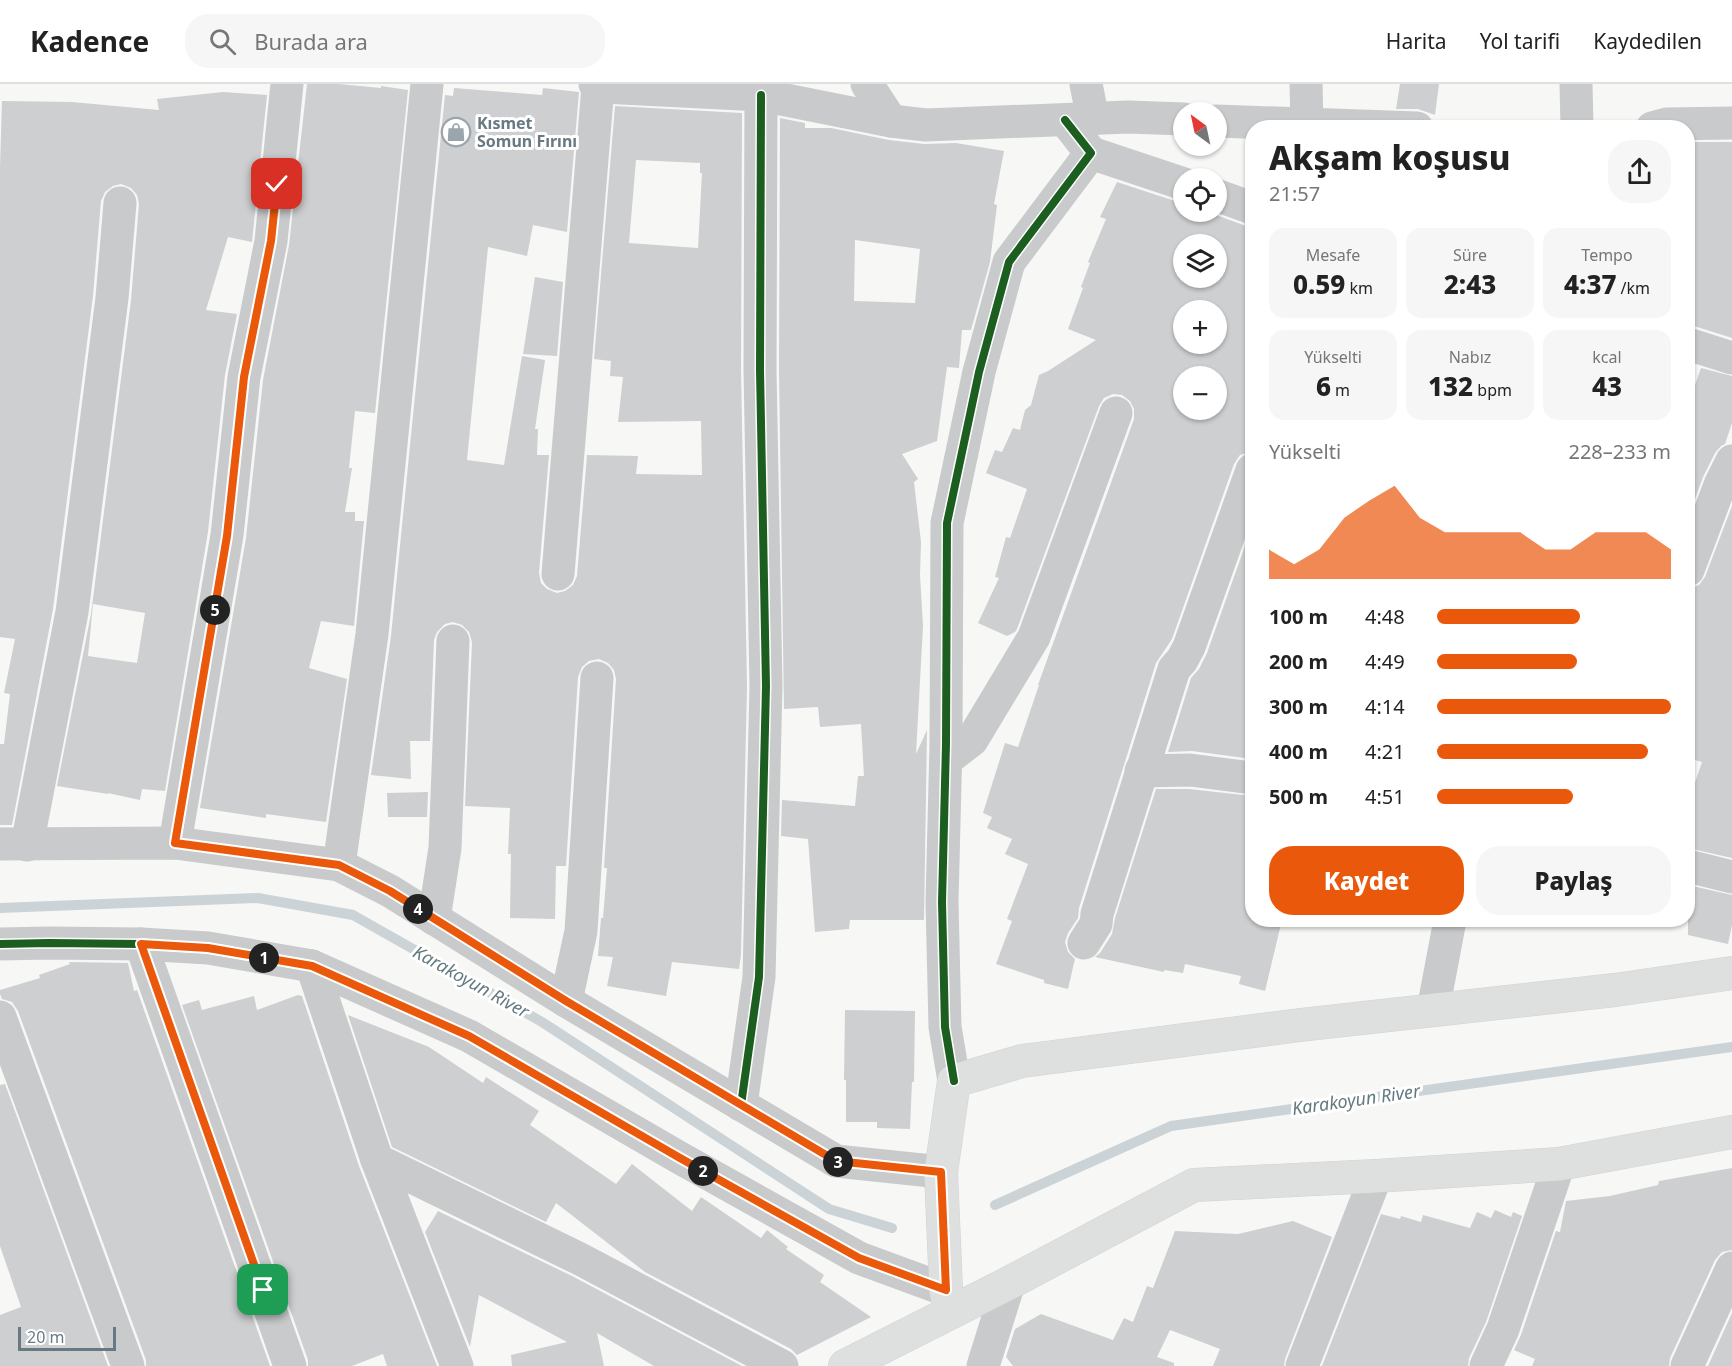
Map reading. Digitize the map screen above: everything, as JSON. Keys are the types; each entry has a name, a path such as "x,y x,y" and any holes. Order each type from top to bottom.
{"main road":[{"path":"948,1301 941,1172 954,1081 1022,1061 1290,1026 1615,990 1731,970"},
{"path":"845,1366 948,1301 1009,1283 1194,1185 1559,1164 1732,1132"}],"street":[{"path":"175,843 227,536 244,377 271,241 287,84"},
{"path":"339,865 372,634 427,84"},
{"path":"867,84 891,121"},
{"path":"1086,84 1079,120 1091,153"},
{"path":"1306,84 1306,120"},
{"path":"1576,84 1577,120"},
{"path":"558,574 596,85 722,89 926,126 1128,117 1173,119"},
{"path":"741,1105 759,976 766,686 760,370 761,95"},
{"path":"1227,121 1245,122"},
{"path":"1695,124 1732,123"},
{"path":"1091,153 1173,180"},
{"path":"954,1081 945,1027 942,902 946,760 947,523 979,372 1009,262 1091,153"},
{"path":"1227,199 1245,205"},
{"path":"120,202 110,319 72,612 14,845 175,843 339,865 390,891 566,1001 836,1161 941,1172"},
{"path":"1695,346 1732,358"},
{"path":"946,760 972,740 1034,637 1116,412"},
{"path":"1695,551 1720,485 1732,461"},
{"path":"1084,943 1096,924 1097,914 1174,669 1189,647 1245,490"},
{"path":"434,919 445,848 453,641"},
{"path":"566,1001 581,931 597,678"},
{"path":"1141,771 1190,770 1245,777"},
{"path":"1695,868 1732,877"},
{"path":"1434,1010 1449,927"},
{"path":"0,944 141,944 208,948 312,966 469,1036 859,1258 948,1301"},
{"path":"141,944 290,1366"},
{"path":"312,966 377,1160 457,1366"},
{"path":"0,1017 128,1366"},
{"path":"377,1160 580,1259 782,1366"},
{"path":"1486,1366 1503,1329 1559,1164"},
{"path":"1302,1366 1376,1176"},
{"path":"1687,1366 1732,1268"},
{"path":"983,1366 1009,1283"}],"building":[{"path":"307,84 381,88 381,86 408,90 375,413 355,411 349,468 352,468 345,512 355,512 355,521 364,521 354,626 321,621 309,668 347,679 326,822 266,814 266,818 200,808 246,538 263,380 289,245"},
{"path":"1400,84 1439,84 1435,115 1418,109 1396,109"},
{"path":"454,88 542,95 543,88 579,92 567,232 533,225 527,256 488,247 467,460 504,465 522,356 545,360 535,429 538,429 537,455 549,455 539,573 541,583 547,589 557,593 573,585 577,576 587,455 638,456 636,474 702,475 701,421 618,422 623,377 610,376 611,361 594,359 615,106 742,113 741,370 747,686 741,955 739,969 672,962 666,996 607,986 613,957 598,956 607,868 604,868 616,679 614,670 608,663 599,659 589,661 582,667 578,677 566,866 556,866 555,919 510,918 511,854 508,854 510,808 465,806 472,642 469,632 462,625 453,622 445,624 437,632 434,640 430,741 410,741 411,779 371,775 391,636 445,95 453,96","holes":["636,160 700,163 700,173 702,173 698,248 629,243"]},
{"path":"223,92 267,95 252,242 228,237 206,310 237,314 225,375 208,532 165,791 142,789 140,800 57,786 91,614 131,300 139,204 137,195 131,188 121,184 105,192 101,201 93,296 53,609 12,825 0,825 0,744 4,744 10,694 4,693 15,639 0,637 2,101 72,102 159,110 157,99","holes":["93,604 145,613 137,663 88,656"]},
{"path":"780,118 805,123 805,128 831,128 889,140 924,144 956,143 1004,151 994,204 997,205 990,262 971,330 962,330 959,368 947,367 937,441 902,454 918,479 914,482 921,542 923,626 916,754 927,730 924,920 850,920 849,929 815,932 808,839 781,836 782,800 855,806 858,776 864,776 861,724 820,727 818,707 784,709 779,370","holes":["855,240 920,249 915,303 854,301"]},
{"path":"1695,142 1732,142 1732,338 1695,326"},
{"path":"1117,182 1173,200 1173,222 1227,222 1227,219 1245,226 1245,454 1240,455 1234,464 1172,639 1156,663 1079,908 1078,918 1065,942 1068,952 1075,959 1068,989 1044,983 1044,980 996,964 1012,921 1007,919 1028,864 1005,854 1012,839 987,828 992,817 983,813 1005,743 1018,747 1038,685 1134,419 1134,409 1130,401 1122,395 1113,394 1104,398 1099,406 1017,629 1007,636 978,623 999,578 995,577 1006,537 1010,538 1027,489 986,473 995,450 1002,452 1013,428 1020,430 1025,410 1031,405 1039,375 1096,340 1068,329 1083,288 1081,287 1090,263 1088,262 1106,219 1100,217"},
{"path":"535,277 563,282 557,356 523,354"},
{"path":"1701,368 1732,376 1732,423 1725,444 1715,453 1695,499 1695,385"},
{"path":"1732,506 1732,858 1695,850 1695,782 1702,762 1695,760 1695,587 1705,577"},
{"path":"1245,546 1245,758 1192,751 1168,752 1191,678 1199,669 1207,653"},
{"path":"1156,789 1189,789 1245,795 1245,927 1280,927 1265,991 1239,984 1241,976 1185,964 1183,973 1164,970 1164,972 1095,957 1112,934"},
{"path":"428,792 427,817 388,817 387,793"},
{"path":"1695,887 1732,895 1732,925 1728,944 1688,935 1688,927 1695,927"},
{"path":"69,962 128,963 134,991 137,990 270,1366 146,1366 146,1360 18,1011 12,1002 2,999 0,994 0,990 40,978 39,975 70,964"},
{"path":"298,995 302,996 359,1166 437,1366 387,1366 383,1354 352,1366 308,1366 308,1360 182,1005 199,1000 202,1010 254,996 257,1010"},
{"path":"845,1010 915,1011 914,1082 912,1082 910,1129 877,1128 877,1122 846,1122"},
{"path":"348,1015 429,1047 483,1083 486,1077 539,1111 530,1125 616,1184 632,1164 692,1211 701,1197 761,1238 767,1230 788,1247 786,1249 824,1275 820,1282 871,1317 797,1355 791,1349 645,1272 556,1203 546,1222 392,1147"},
{"path":"5,1084 108,1366 0,1366 0,1315 21,1307 0,1246 0,1085"},
{"path":"1732,1168 1732,1250 1722,1252 1715,1260 1670,1358 1669,1366 1532,1366 1535,1359 1514,1350 1556,1231 1560,1232 1566,1201 1610,1196 1658,1185 1659,1181"},
{"path":"1495,1210 1511,1217 1513,1212 1522,1216 1486,1322 1469,1358 1468,1366 1322,1366 1381,1214 1400,1219 1401,1216 1421,1222 1423,1215 1470,1228 1477,1212 1491,1218"},
{"path":"438,1211 572,1276 742,1366 654,1366 597,1333 604,1366 512,1366 511,1355 567,1342 479,1295 470,1347 425,1232"},
{"path":"1293,1221 1332,1237 1284,1366 1213,1366 1220,1349 1170,1330 1157,1357 1174,1363 1174,1366 1013,1366 1006,1357 1015,1329 1041,1314 1113,1340 1124,1318 1133,1322 1147,1286 1153,1288 1175,1231 1238,1234"},
{"path":"1732,1313 1732,1366 1708,1366"}],"waterway":[{"name":"Karakoyun River","path":"0,908 258,898 353,915 542,1022 829,1209 892,1228"},
{"name":"Karakoyun River","path":"995,1205 1171,1126 1732,1047"}],"cycle path":[{"path":"741,1105 759,977 766,686 760,370 761,95"},
{"path":"954,1081 945,1027 942,902 946,744 947,523 979,372 1009,262 1091,153 1065,120"},
{"path":"0,944 141,944 208,948 312,966 469,1036 859,1258 946,1290"}],"place":[{"name":"Kısmet Somun Fırını","path":"456,132"}],"route":[{"path":"263,1290 141,944 208,948 312,966 469,1036 859,1258 946,1290 941,1172 836,1161 566,1001 390,891 339,865 175,843 227,536 244,377 271,241 277,184"}]}
